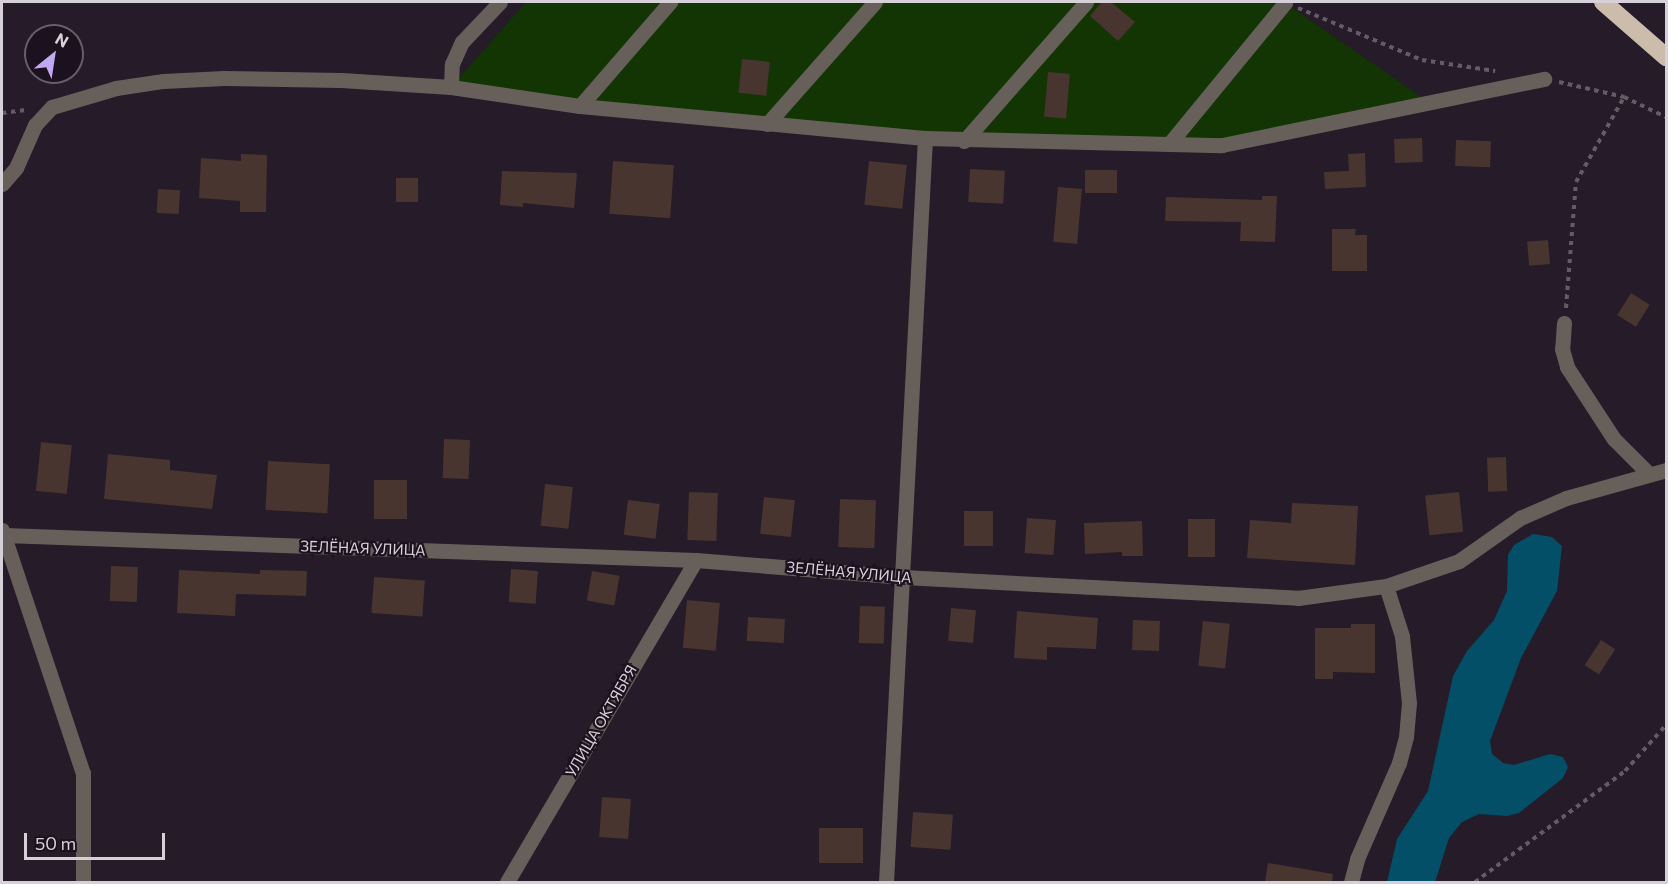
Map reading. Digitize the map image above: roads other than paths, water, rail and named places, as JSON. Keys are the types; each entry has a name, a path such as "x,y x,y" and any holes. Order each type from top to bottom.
{"highway":[{"path":"1603,2 1666,57"}],"street":[{"path":"451,87 452,64 462,42 500,2"},
{"path":"580,106 670,2"},
{"path":"767,123 875,2"},
{"path":"964,141 1086,2"},
{"path":"1169,144 1285,3"},
{"path":"2,184 16,168 35,124 52,107 116,88 164,81 224,78 451,87 580,106 964,141 1222,145 1544,79"},
{"path":"886,882 925,138"},
{"path":"1564,323 1562,349 1567,368 1614,438 1649,474"},
{"name":"ЗЕЛЁНАЯ УЛИЦА","path":"3,532 696,560 903,577 1298,598 1386,586 1459,561 1520,518 1566,498 1666,470"},
{"path":"3,532 83,773 83,882"},
{"name":"УЛИЦА ОКТЯБРЯ","path":"507,882 696,560"},
{"path":"1351,882 1357,859 1399,763 1406,736 1409,703 1402,636 1386,586"}],"water":[{"path":"1533,534 1552,537 1562,546 1557,591 1521,658 1490,741 1492,754 1503,763 1514,765 1550,754 1563,757 1568,767 1563,778 1519,813 1507,816 1479,814 1462,822 1449,838 1435,882 1387,882 1397,839 1428,791 1453,676 1467,651 1494,620 1507,591 1508,555 1514,545"}]}
